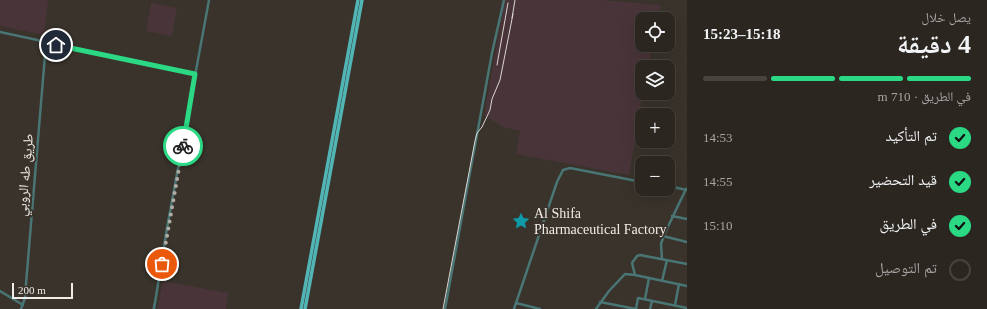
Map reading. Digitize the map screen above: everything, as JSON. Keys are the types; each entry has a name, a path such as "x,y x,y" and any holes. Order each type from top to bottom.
{"main road":[{"path":"301,309 358,0"},
{"path":"304,309 362,0"}],"street":[{"path":"154,309 167,228 209,0"},
{"path":"445,309 497,29 504,0"},
{"path":"0,32 195,74"},
{"name":"طريق طه الروبي","path":"21,309 26,284 46,43"},
{"path":"514,309 557,182 563,170 567,168 575,169 635,181"},
{"path":"662,259 661,244 663,236 686,190 675,188"},
{"path":"672,216 687,219"},
{"path":"663,236 687,242"},
{"path":"635,274 632,264 638,255 687,264"},
{"path":"662,281 667,260"},
{"path":"596,309 600,302 623,275 635,274 687,286"},
{"path":"646,300 650,278"},
{"path":"675,306 678,284"},
{"path":"0,291 23,305"},
{"path":"600,302 636,309 638,298 687,308"},
{"path":"650,309 652,301"},
{"path":"516,303 540,309"}],"shaded area":[{"path":"0,0 48,0 44,35 0,26"},
{"path":"505,0 601,0 661,5 660,12 635,12 635,52 651,52 650,60 635,60 635,100 642,100 640,108 635,108 635,140 629,175 516,154 520,131 503,127 484,115"},
{"path":"151,3 177,8 172,36 146,31"},
{"path":"163,281 228,293 226,309 157,309"}],"waterway":[{"path":"153,309 154,304"}],"railway":[{"path":"512,18 515,0"},
{"path":"497,65 508,3"},
{"path":"443,309 475,141 477,133 482,127 490,110 492,99 500,80 513,14"}],"way so far":[{"path":"162,264 167,228 183,146"}],"place":[{"name":"Al Shifa Pharmaceutical Factory","path":"521,221"}],"route":[{"path":"56,45 195,74 183,146"}]}
